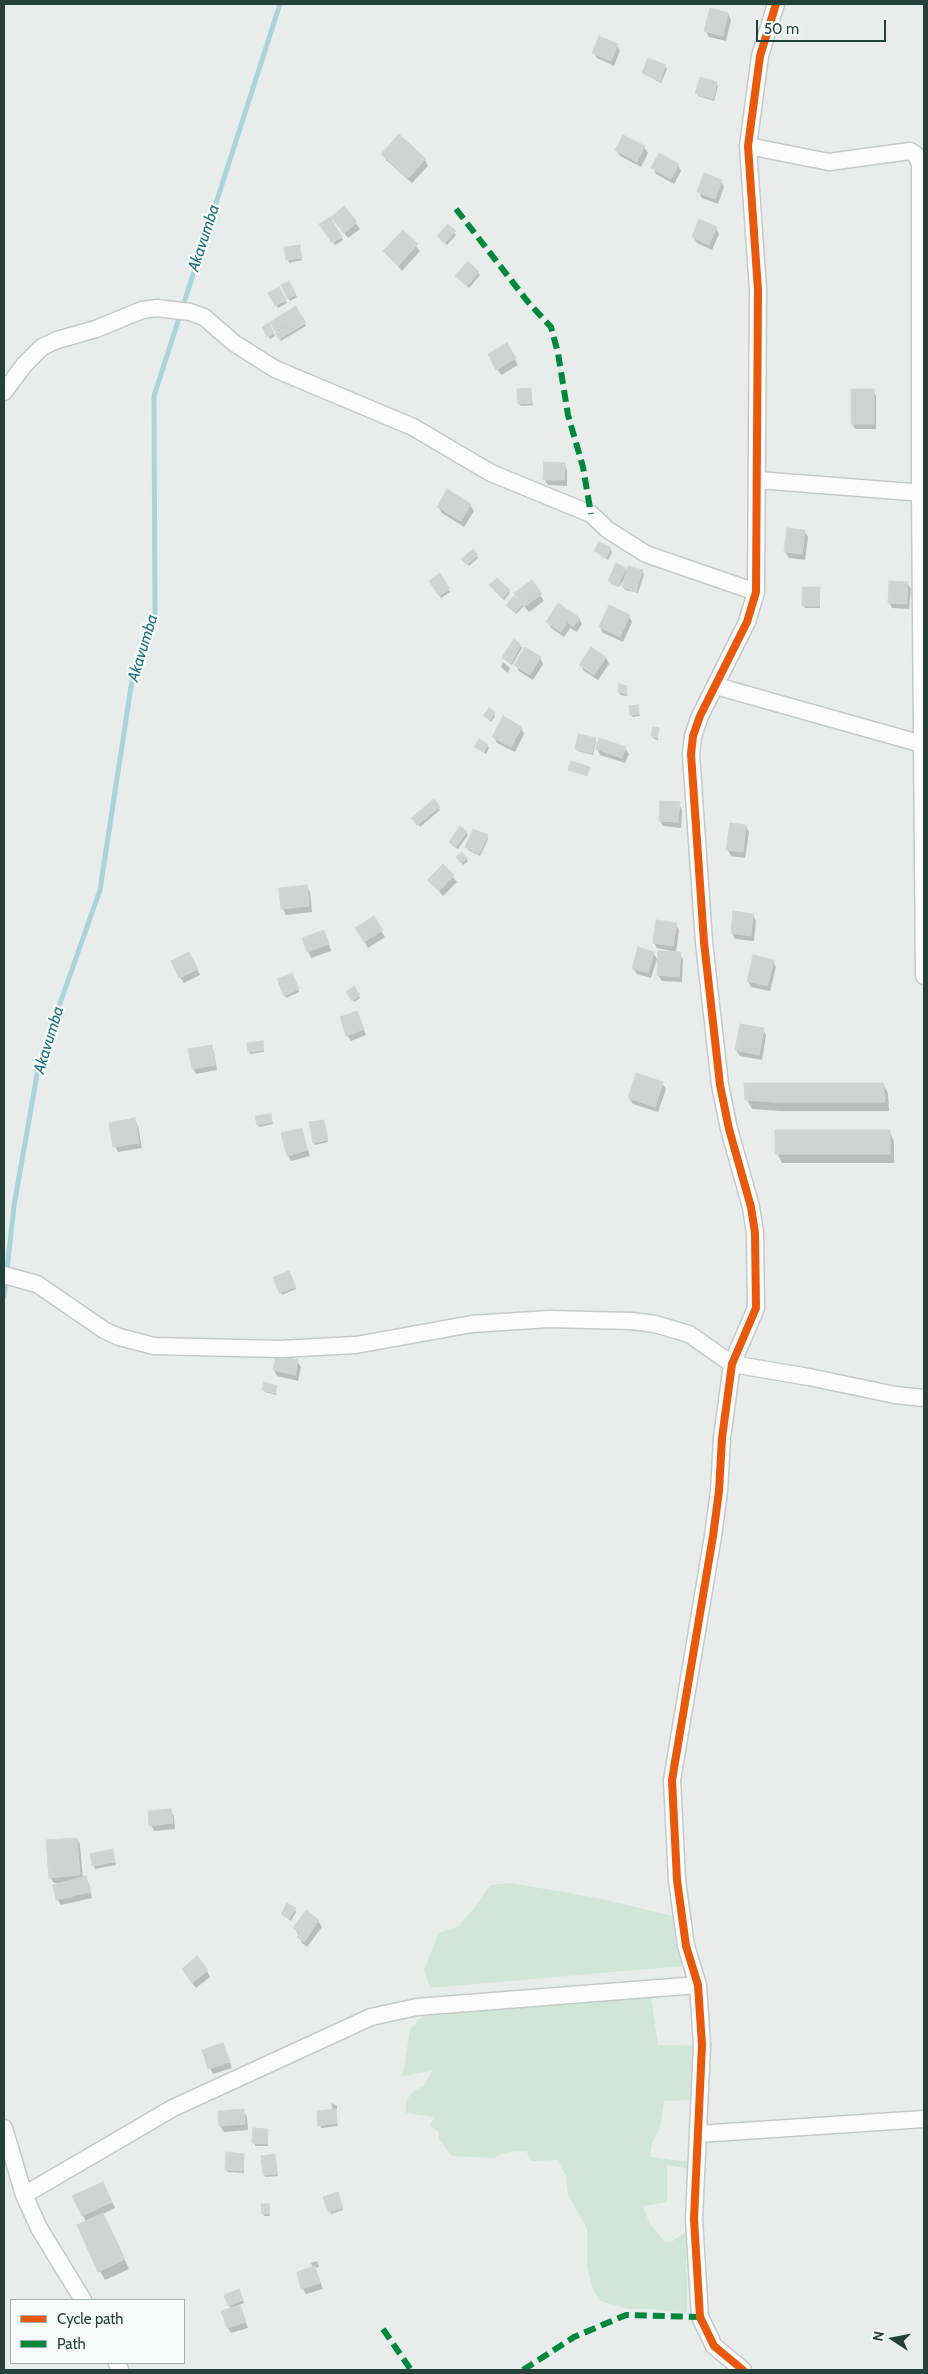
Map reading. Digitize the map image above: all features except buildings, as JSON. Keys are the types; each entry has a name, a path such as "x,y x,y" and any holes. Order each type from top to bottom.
{"street":[{"path":"743,2370 714,2346 700,2317 694,2219 702,2045 698,1986 686,1946 680,1899 672,1780 713,1536 719,1491 722,1438 732,1364 756,1308 755,1233 751,1207 729,1129 720,1085 704,942 691,754 693,736 700,716 747,622 756,592 758,290 748,146 760,56 776,4"},
{"path":"748,146 830,162 902,151 914,153 919,159 924,976"},
{"path":"4,392 24,364 42,347 57,340 96,329 142,310 157,308 190,312 204,317 234,343 275,369 413,428 491,473 591,514 608,530 646,554 756,592"},
{"path":"758,480 922,494"},
{"path":"716,686 922,744"},
{"path":"4,1275 36,1284 119,1338 154,1346 280,1349 356,1345 472,1324 549,1319 600,1319 655,1324 689,1334 732,1364 809,1377 895,1395 924,1398"},
{"path":"24,2195 173,2108 372,2017 417,2007 698,1986"},
{"path":"698,2134 924,2118"},
{"path":"4,2128 24,2195 39,2228 82,2299"}],"green space":[{"path":"511,1883 597,1898 673,1916 682,1966 430,1988 424,1970 439,1933 459,1926 490,1885"},
{"path":"651,1997 658,2045 696,2046 691,2100 664,2101 660,2128 652,2143 650,2157 690,2162 691,2169 667,2165 667,2202 643,2206 650,2224 665,2242 671,2242 686,2232 687,2313 629,2309 600,2301 593,2290 587,2267 587,2229 568,2194 566,2176 557,2160 532,2161 526,2151 508,2152 493,2158 452,2156 439,2139 439,2132 430,2126 434,2117 406,2113 406,2101 413,2091 424,2086 432,2071 403,2076 410,2029 426,2013"}],"waterway":[{"name":"Akavumba","path":"4,1297 14,1206 39,1063 100,890 134,667 155,620 154,396 280,4"}],"marked path":[{"path":"456,209 528,302 551,327 558,353 568,415 583,467 591,514"},
{"path":"523,2370 574,2337 626,2315 700,2317"},
{"path":"383,2329 411,2370"}],"cycle path":[{"path":"743,2370 714,2346 700,2317 694,2219 702,2045 698,1985 686,1946 677,1880 672,1780 713,1536 719,1491 722,1438 732,1364 756,1308 755,1233 751,1207 729,1129 720,1085 704,942 691,754 693,736 700,716 747,622 756,592 758,290 748,146 760,56 776,4"}]}
